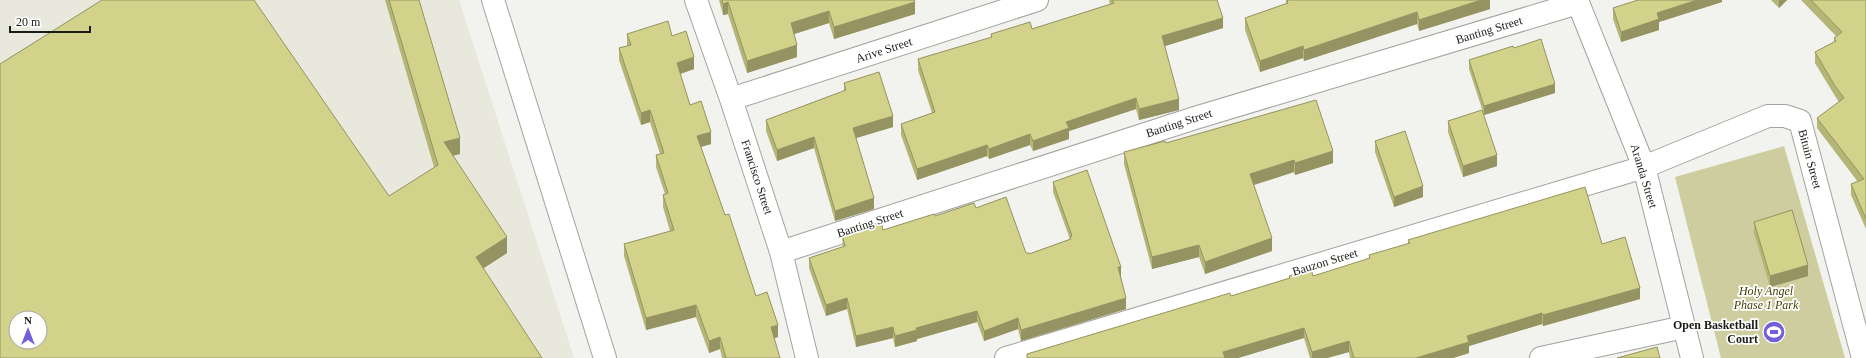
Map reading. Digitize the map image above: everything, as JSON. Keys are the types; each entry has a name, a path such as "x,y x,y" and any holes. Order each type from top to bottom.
{"street":[{"path":"493,0 605,358"},
{"name":"Francisco Street","path":"696,0 731,99 781,252 807,358"},
{"name":"Arive Street","path":"731,99 1037,0"},
{"name":"Aranda Street","path":"1578,2 1644,166 1692,358"},
{"name":"Banting Street","path":"781,252 1195,118 1578,2"},
{"name":"Bituin Street","path":"1644,166 1768,116 1785,116 1800,121 1863,358"},
{"name":"Bauzon Street","path":"1006,358 1644,166"},
{"path":"1541,358 1684,327"}],"shaded area":[{"path":"0,0 459,0 574,358 0,358"}],"green space":[{"name":"Holy Angel Phase 1 Park","path":"1784,146 1845,358 1721,358 1675,177"}],"building":[{"path":"102,0 254,0 389,196 438,165 389,0 419,0 460,138 444,142 507,237 476,257 542,358 0,358 0,64"},
{"path":"722,0 914,0 915,2 834,27 829,11 791,23 797,45 747,61 728,2 723,4"},
{"path":"1112,0 1217,0 1223,18 1162,36 1179,99 1139,109 1136,98 1066,122 1069,128 1033,141 1030,134 989,149 987,145 917,169 901,124 935,112 918,59 992,37 991,34 1030,22 1032,29 1114,3"},
{"path":"1287,0 1481,0 1419,20 1417,12 1304,50 1303,46 1260,61 1245,18 1288,3"},
{"path":"1638,0 1697,0 1657,13 1659,19 1621,32 1613,8"},
{"path":"1811,0 1866,0 1866,219 1851,184 1864,179 1817,118 1844,98 1835,86 1815,52 1836,41 1834,38 1842,32"},
{"path":"668,21 672,36 686,31 694,57 677,63 690,105 701,101 711,132 697,136 725,215 729,214 756,296 767,292 778,325 771,327 780,358 726,358 720,337 709,341 696,305 646,318 624,244 674,230 663,195 668,193 656,155 664,153 650,110 641,113 619,48 631,45 627,34"},
{"path":"1541,39 1555,84 1484,106 1469,60"},
{"path":"879,72 893,116 853,128 874,198 835,211 814,137 777,150 766,120 846,90 844,83"},
{"path":"1316,100 1333,151 1295,163 1294,160 1250,174 1272,238 1205,262 1199,245 1152,257 1124,152 1165,141 1166,143"},
{"path":"1482,110 1497,155 1463,166 1448,121"},
{"path":"1405,131 1423,186 1394,197 1375,141"},
{"path":"1087,170 1121,267 1118,267 1126,298 1021,330 1018,318 984,331 977,311 916,328 917,330 895,336 893,327 856,336 847,298 826,305 809,258 845,246 842,235 881,222 883,230 934,214 935,216 974,203 976,208 1006,197 1026,253 1029,254 1071,239 1070,237 1072,236 1053,182"},
{"path":"1585,187 1602,244 1625,237 1640,288 1543,315 1542,313 1467,336 1469,342 1416,358 1354,358 1349,341 1312,352 1304,328 1223,352 1225,358 1027,358 1027,354 1230,293 1231,296 1290,278 1289,276 1311,269 1313,276 1370,258 1369,255 1410,243 1408,240"},
{"path":"1792,210 1808,265 1770,276 1754,222"},
{"path":"1657,347 1660,358 1617,358"}],"place":[{"name":"Open Basketball Court","path":"1774,332"}]}
